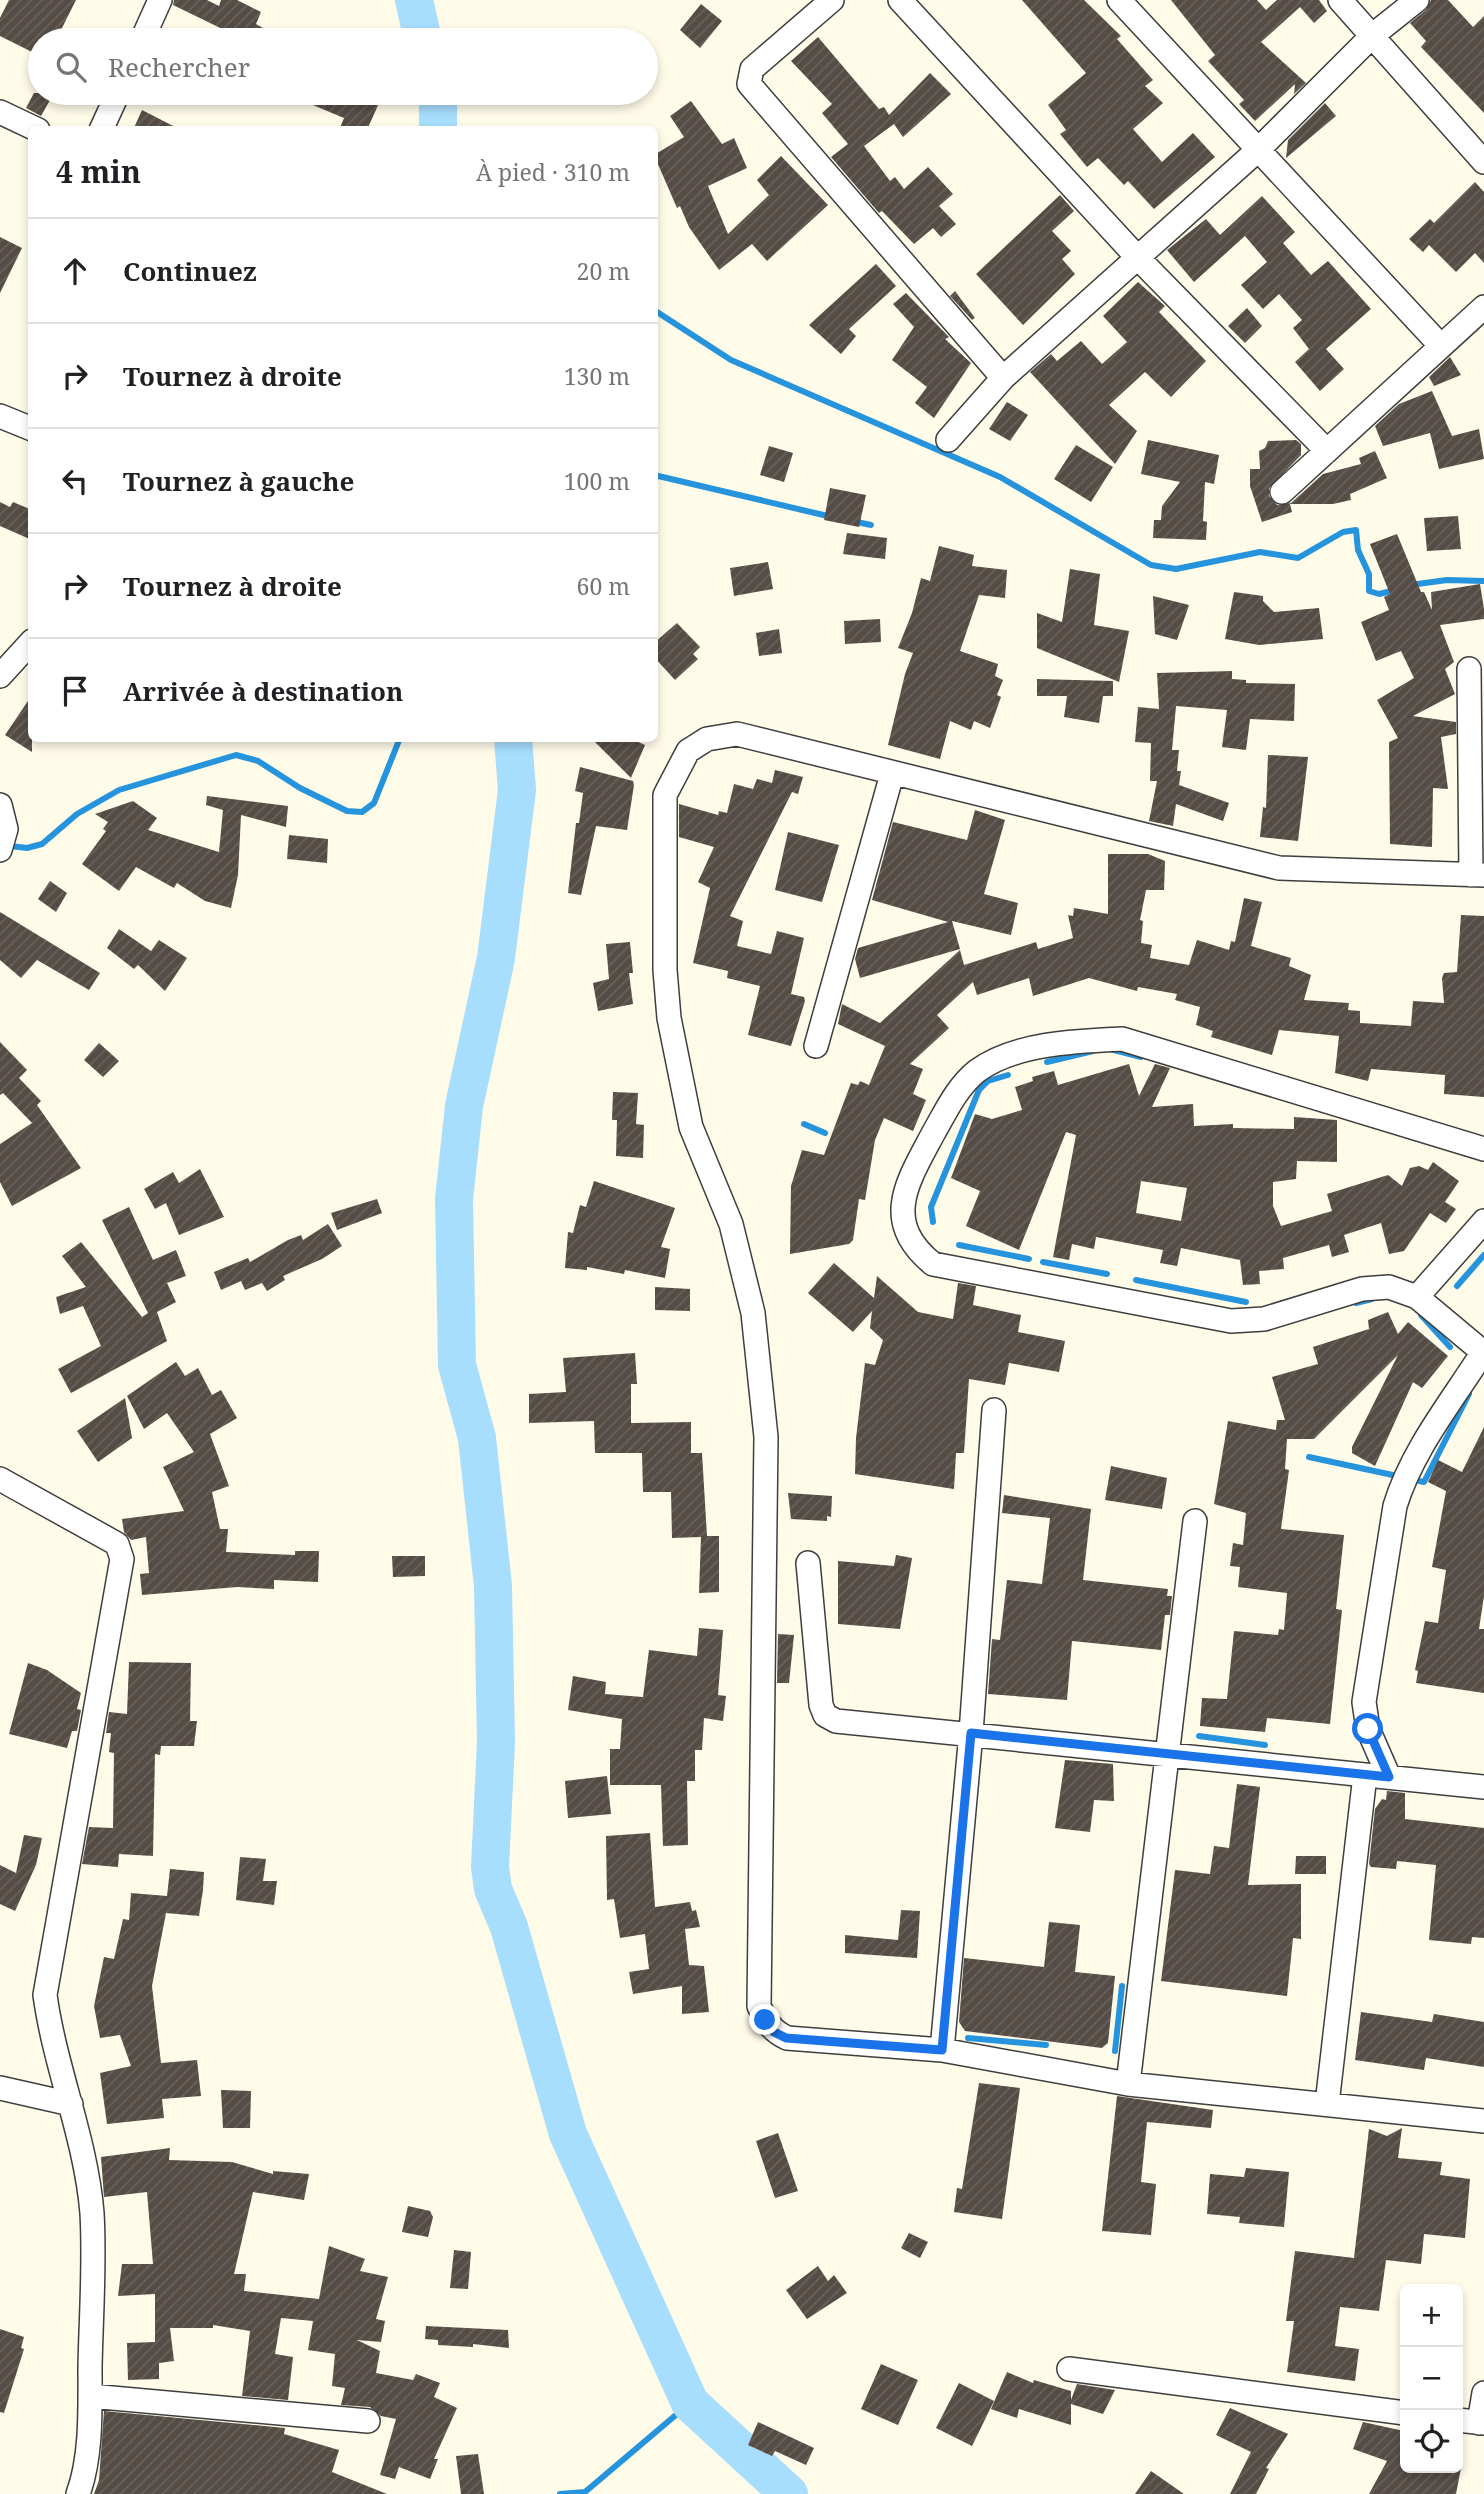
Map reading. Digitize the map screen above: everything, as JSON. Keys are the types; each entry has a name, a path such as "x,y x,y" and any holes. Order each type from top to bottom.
{"street":[{"path":"147,28 160,0"},
{"path":"832,0 752,69 749,84 1003,379"},
{"path":"900,0 1137,257 1327,451"},
{"path":"1119,0 1440,345"},
{"path":"1340,0 1484,162"},
{"path":"948,440 1003,379 1259,149 1373,36 1416,0"},
{"path":"103,126 112,105"},
{"path":"0,112 30,126"},
{"path":"1283,492 1484,307"},
{"path":"0,416 28,427"},
{"path":"0,676 28,645"},
{"path":"1469,668 1478,875 1279,868 737,734 707,738 688,751 665,795 665,970 668,1018 691,1127 731,1224 753,1313 766,1437 759,2007 774,2032 786,2038 942,2050 1128,2084 1484,2121"},
{"path":"816,1046 892,774"},
{"path":"0,806 6,830 0,850"},
{"path":"1389,1777 1368,1729 1364,1702 1395,1506 1402,1482 1413,1462 1483,1352 1417,1297 1389,1287 1362,1289 1264,1320 1231,1321 933,1264 914,1248 904,1225 903,1197 914,1170 954,1096 978,1071 1023,1051 1074,1041 1122,1039 1484,1149"},
{"path":"1417,1297 1484,1221"},
{"path":"942,2050 971,1733 994,1410"},
{"path":"0,1479 117,1544 122,1551 45,1995 48,2020 71,2104 92,2212 90,2396 87,2444 78,2494"},
{"path":"1128,2084 1195,1521"},
{"path":"808,1563 821,1705 825,1715 836,1721 1484,1787"},
{"path":"1327,2104 1365,1775"},
{"path":"0,2088 71,2104"},
{"path":"1069,2369 1400,2412"},
{"path":"1474,2422 1484,2393"},
{"path":"90,2396 368,2421"}],"building":[{"path":"9,0 76,0 62,28 28,28 28,50 0,36 0,18"},
{"path":"174,0 207,0 219,6 221,0 237,0 261,12 256,24 263,28 220,28 173,5"},
{"path":"1022,0 1084,0 1121,36 1117,39 1153,80 1145,86 1163,103 1133,129 1162,162 1193,133 1215,157 1154,209 1128,181 1124,185 1098,158 1087,167 1060,134 1066,130 1048,105 1086,73"},
{"path":"1171,0 1257,0 1266,10 1277,0 1319,0 1327,11 1314,23 1300,7 1261,42 1306,83 1294,94 1295,84 1255,121 1239,104 1244,100 1208,61 1215,55"},
{"path":"1431,0 1448,0 1473,27 1484,16 1484,113 1421,47 1426,41 1410,23 1426,10"},
{"path":"701,4 722,21 700,48 680,30"},
{"path":"818,37 879,109 884,107 889,115 930,73 951,94 903,137 894,124 864,146 890,181 895,177 904,189 928,167 953,194 939,206 956,224 941,237 933,228 914,244 882,211 879,213 831,157 848,144 822,113 832,104 791,61"},
{"path":"691,101 722,144 734,138 747,168 708,186 728,234 769,195 757,180 781,156 828,205 767,261 752,244 719,270 689,227 680,206 677,208 658,164 658,153 684,137 670,116"},
{"path":"1325,103 1336,116 1286,158 1288,140"},
{"path":"28,104 47,105 41,116 26,108"},
{"path":"313,105 378,105 369,126 341,126 344,118"},
{"path":"142,110 173,126 135,126"},
{"path":"1475,182 1484,192 1484,263 1475,253 1456,272 1429,245 1423,252 1409,239 1430,219 1434,223"},
{"path":"1060,195 1074,211 1052,231 1071,251 1062,259 1075,274 1023,325 976,274"},
{"path":"1262,196 1295,232 1283,243 1311,275 1328,261 1371,309 1326,349 1344,369 1320,391 1295,362 1309,349 1293,328 1302,320 1279,294 1263,309 1241,285 1267,262 1245,236 1194,282 1167,250 1206,219 1220,235"},
{"path":"0,237 22,248 0,293"},
{"path":"876,264 896,286 849,329 856,336 841,354 809,325"},
{"path":"1138,282 1165,306 1159,312 1206,361 1171,397 1145,372 1109,405 1137,431 1115,464 1030,372 1051,354 1057,361 1081,341 1102,364 1127,342 1103,316"},
{"path":"955,291 975,318 972,320 950,296"},
{"path":"906,293 949,337 945,339 971,363 934,418 915,403 927,387 892,360 914,327 893,304"},
{"path":"1247,308 1262,326 1245,343 1228,326"},
{"path":"1450,357 1461,375 1434,386 1429,377"},
{"path":"1432,391 1452,436 1479,429 1484,459 1439,469 1430,433 1383,446 1375,426 1399,404"},
{"path":"1007,402 1028,415 1010,441 989,429"},
{"path":"1148,440 1219,455 1214,484 1205,482 1203,521 1207,522 1206,540 1153,538 1154,520 1161,520 1162,506 1180,482 1141,474"},
{"path":"1296,440 1301,444 1301,455 1269,488 1269,496 1277,505 1291,503 1323,474 1361,464 1359,458 1375,451 1387,478 1350,494 1351,500 1333,504 1290,504 1292,512 1262,522 1250,486 1250,469 1260,469 1259,451 1265,448 1268,441"},
{"path":"1076,445 1113,467 1091,502 1054,479"},
{"path":"769,446 793,453 784,482 760,475"},
{"path":"830,488 866,495 859,527 824,520"},
{"path":"0,502 10,507 13,502 28,508 28,538 0,526"},
{"path":"1458,516 1461,549 1427,551 1424,518"},
{"path":"847,533 887,538 885,559 843,554"},
{"path":"1397,534 1421,592 1424,592 1432,610 1431,592 1480,584 1484,609 1484,619 1440,625 1454,662 1445,669 1455,694 1413,716 1456,722 1456,734 1441,737 1448,789 1433,788 1432,847 1390,844 1389,742 1398,738 1377,700 1414,678 1401,651 1376,661 1361,622 1389,610 1384,597 1390,594 1370,544"},
{"path":"939,546 974,555 972,566 1007,570 1005,598 979,595 960,651 998,664 995,676 1003,680 997,695 1001,697 990,728 974,721 971,730 950,721 940,759 888,745 905,674 913,653 898,648 912,613 921,578 930,581"},
{"path":"768,562 773,589 734,596 730,568"},
{"path":"1070,569 1100,574 1094,625 1129,631 1119,682 1037,648 1037,613 1062,622"},
{"path":"1234,592 1263,596 1263,601 1274,612 1319,608 1323,639 1259,645 1225,639"},
{"path":"1153,596 1189,605 1177,640 1155,634"},
{"path":"880,619 881,642 845,644 844,621"},
{"path":"677,623 700,647 693,654 698,659 675,680 658,661 658,640"},
{"path":"779,629 782,653 759,656 756,633"},
{"path":"1232,671 1232,679 1246,680 1246,683 1295,684 1294,721 1250,719 1246,750 1222,747 1227,710 1176,706 1172,750 1179,750 1179,785 1229,803 1223,821 1176,804 1173,826 1149,821 1157,781 1150,781 1151,743 1135,742 1138,707 1159,709 1157,673"},
{"path":"1037,679 1113,681 1113,696 1103,696 1099,723 1064,717 1067,696 1037,696"},
{"path":"28,701 28,742 32,742 32,752 5,735"},
{"path":"595,742 638,742 645,745 631,778"},
{"path":"1268,755 1308,757 1298,841 1260,837 1263,807 1266,808"},
{"path":"580,767 633,781 634,785 627,830 596,826 581,895 568,893 576,823 579,823 583,793 575,791"},
{"path":"775,770 803,777 798,794 792,792 730,916 743,921 737,946 771,954 777,931 804,938 791,994 804,997 805,1001 791,1046 748,1035 760,986 727,978 728,971 693,963 710,888 698,882 714,847 679,837 679,804 718,815 719,811 727,813 734,784 753,789 757,779 772,783"},
{"path":"207,796 288,806 286,827 241,815 238,875 231,908 205,901 177,883 174,888 136,867 119,891 82,864 106,831 103,829 108,822 95,814 133,801 157,818 148,830 219,852 223,810 206,805"},
{"path":"975,810 1005,820 984,894 1018,903 1011,935 952,921 960,949 860,978 855,959 858,948 948,922 872,900 893,822 967,840"},
{"path":"788,832 839,845 822,902 775,890"},
{"path":"289,835 328,839 327,863 287,859"},
{"path":"1108,854 1148,854 1165,861 1164,890 1146,890 1140,920 1143,921 1141,943 1152,945 1150,958 1189,965 1197,940 1229,950 1231,941 1235,942 1244,898 1262,902 1251,946 1291,958 1289,966 1311,975 1304,1000 1349,1003 1348,1010 1360,1011 1360,1023 1411,1026 1413,1001 1444,1003 1444,973 1457,972 1461,915 1484,916 1484,1097 1444,1094 1445,1075 1371,1069 1368,1081 1335,1073 1339,1036 1279,1030 1272,1055 1211,1037 1213,1031 1196,1025 1200,1007 1175,1000 1177,994 1138,987 1137,991 1089,978 1033,996 1029,978 977,995 973,982 937,1015 949,1028 910,1064 923,1069 913,1094 926,1100 913,1131 884,1118 875,1140 865,1200 859,1199 853,1240 849,1244 790,1254 791,1186 802,1150 824,1155 851,1083 858,1085 860,1081 869,1085 885,1046 838,1024 842,1004 880,1023 960,950 964,965 1036,942 1038,949 1073,938 1068,915 1073,916 1074,908 1108,914"},
{"path":"50,881 67,893 56,912 38,899"},
{"path":"0,912 100,973 89,990 37,960 21,978 0,960"},
{"path":"119,929 151,951 159,940 187,958 165,991 138,965 134,969 107,948"},
{"path":"630,942 633,973 629,973 633,1004 598,1011 593,983 609,979 606,944"},
{"path":"0,1042 27,1070 19,1078 41,1101 37,1105 81,1168 12,1206 0,1182 0,1144 32,1123 3,1093 0,1095"},
{"path":"99,1043 119,1061 103,1077 84,1060"},
{"path":"1129,1064 1139,1096 1155,1064 1170,1068 1152,1107 1193,1104 1194,1126 1233,1124 1233,1128 1294,1129 1294,1117 1337,1120 1337,1162 1297,1161 1296,1179 1273,1182 1273,1206 1281,1226 1332,1211 1327,1194 1388,1175 1402,1186 1410,1168 1419,1166 1428,1170 1433,1162 1459,1181 1445,1202 1456,1209 1446,1223 1430,1213 1404,1251 1389,1254 1381,1223 1344,1235 1349,1252 1332,1257 1329,1245 1283,1258 1284,1269 1259,1271 1260,1284 1243,1285 1240,1260 1181,1248 1177,1266 1160,1263 1163,1250 1096,1237 1094,1249 1072,1244 1069,1260 1053,1257 1076,1135 1066,1132 1019,1250 966,1226 980,1191 951,1178 975,1114 992,1119 1022,1110 1015,1087 1033,1081 1032,1077 1054,1071 1058,1085","holes":["1141,1181 1187,1188 1181,1221 1136,1213"]},
{"path":"613,1092 638,1093 636,1124 644,1125 643,1158 616,1156 617,1120 612,1120"},
{"path":"200,1169 224,1217 179,1235 166,1203 155,1209 144,1189 173,1172 179,1183"},
{"path":"594,1181 675,1208 661,1247 670,1249 665,1278 625,1270 624,1274 587,1267 587,1270 565,1268 568,1232 573,1233 580,1205 586,1207"},
{"path":"377,1199 382,1213 337,1230 331,1213"},
{"path":"129,1207 153,1260 176,1250 186,1276 167,1283 176,1302 157,1312 167,1341 71,1393 58,1369 101,1346 83,1306 60,1314 56,1297 86,1287 62,1256 81,1242 142,1317 148,1313 102,1220"},
{"path":"328,1224 342,1246 322,1259 283,1276 285,1280 267,1291 262,1283 245,1290 241,1281 221,1290 214,1272 248,1258 250,1262 301,1235 303,1240"},
{"path":"834,1263 874,1298 877,1276 918,1312 953,1319 958,1283 976,1286 973,1305 1021,1315 1018,1332 1065,1341 1059,1372 1009,1363 1005,1385 969,1379 964,1453 956,1453 954,1489 855,1474 856,1438 865,1363 875,1365 883,1340 870,1328 872,1311 853,1332 808,1293"},
{"path":"655,1287 690,1289 690,1311 655,1310"},
{"path":"1388,1312 1398,1334 1408,1322 1448,1356 1422,1388 1413,1382 1375,1466 1352,1453 1352,1447 1398,1355 1314,1439 1287,1439 1285,1469 1289,1470 1281,1529 1344,1535 1336,1609 1342,1610 1330,1724 1267,1718 1265,1732 1200,1726 1202,1698 1227,1699 1234,1631 1278,1635 1279,1629 1284,1630 1287,1593 1238,1587 1240,1567 1230,1566 1233,1543 1243,1545 1246,1513 1214,1504 1228,1421 1276,1430 1277,1420 1285,1420 1272,1377 1318,1364 1313,1347 1369,1329 1368,1320"},
{"path":"635,1353 637,1384 631,1384 631,1423 691,1422 691,1453 702,1453 707,1536 719,1536 719,1592 699,1593 701,1537 672,1538 671,1492 643,1492 642,1453 595,1453 594,1421 529,1423 529,1394 566,1392 563,1358"},
{"path":"176,1362 185,1376 198,1368 212,1395 221,1390 237,1418 210,1434 229,1486 212,1492 220,1529 228,1529 226,1552 295,1555 295,1551 319,1551 318,1582 274,1580 274,1589 237,1587 142,1595 140,1574 149,1573 146,1537 131,1540 124,1532 122,1519 184,1511 163,1467 194,1452 167,1413 144,1429 127,1396"},
{"path":"125,1398 132,1438 98,1462 77,1431"},
{"path":"1484,1427 1484,1596 1479,1629 1484,1629 1484,1693 1416,1683 1418,1671 1415,1670 1425,1621 1438,1623 1446,1570 1432,1567 1446,1491 1428,1482 1438,1460 1462,1472"},
{"path":"1111,1466 1167,1478 1162,1509 1105,1500"},
{"path":"788,1493 832,1496 831,1517 827,1516 827,1521 791,1519"},
{"path":"1004,1495 1091,1509 1083,1580 1168,1589 1167,1596 1172,1596 1170,1615 1165,1615 1161,1650 1072,1641 1067,1700 988,1694 992,1639 1000,1640 1007,1580 1042,1584 1050,1518 1002,1513"},
{"path":"896,1555 912,1558 900,1629 838,1624 838,1561 894,1566"},
{"path":"392,1556 425,1556 425,1576 393,1577"},
{"path":"699,1628 723,1630 718,1695 726,1696 723,1721 704,1718 702,1750 695,1750 695,1781 687,1781 688,1845 663,1846 661,1785 610,1785 610,1749 620,1749 622,1719 568,1710 573,1676 606,1682 605,1694 643,1697 649,1650 697,1656"},
{"path":"778,1634 794,1635 789,1683 777,1683"},
{"path":"129,1662 191,1663 190,1721 197,1721 194,1746 161,1746 160,1755 155,1754 153,1856 119,1854 118,1867 82,1864 89,1827 113,1828 114,1753 109,1752 111,1733 106,1733 109,1712 127,1714"},
{"path":"28,1663 47,1670 81,1693 77,1709 81,1710 77,1731 72,1731 67,1748 9,1734"},
{"path":"1065,1760 1113,1764 1114,1801 1094,1800 1090,1832 1055,1828"},
{"path":"607,1776 611,1814 568,1818 565,1781"},
{"path":"1237,1784 1260,1787 1248,1885 1301,1884 1301,1939 1293,1938 1287,1996 1161,1981 1175,1870 1210,1874 1214,1846 1229,1848"},
{"path":"1387,1791 1405,1793 1405,1819 1484,1828 1484,1938 1472,1937 1471,1944 1429,1940 1436,1865 1397,1861 1396,1869 1371,1867 1369,1864 1375,1809 1382,1799 1386,1800"},
{"path":"650,1833 655,1907 690,1902 692,1911 696,1910 700,1927 685,1929 689,1965 704,1966 709,2012 682,2014 682,1986 633,1994 629,1972 649,1969 645,1934 620,1938 614,1899 607,1900 606,1836"},
{"path":"24,1835 42,1838 36,1865 15,1911 0,1904 0,1865 16,1873"},
{"path":"1296,1856 1326,1856 1326,1874 1295,1874"},
{"path":"240,1857 266,1859 263,1881 277,1881 274,1905 236,1900"},
{"path":"170,1869 204,1872 199,1916 166,1913 152,1986 161,2063 197,2060 201,2096 162,2099 164,2118 107,2124 100,2073 131,2066 120,2035 100,2038 94,2006 104,1957 114,1959 123,1919 129,1920 131,1893 167,1896"},
{"path":"901,1910 920,1911 917,1958 845,1953 845,1935 898,1940"},
{"path":"1049,1922 1080,1925 1075,1972 1115,1976 1108,2043 1102,2048 965,2031 959,2022 964,1958 1044,1967"},
{"path":"1361,2012 1432,2022 1434,2014 1484,2022 1484,2067 1426,2058 1424,2070 1355,2060"},
{"path":"979,2083 1020,2088 1002,2219 954,2212 957,2188 962,2189"},
{"path":"221,2090 251,2091 250,2128 223,2128"},
{"path":"1117,2096 1213,2110 1211,2128 1147,2122 1141,2182 1156,2184 1151,2235 1102,2231"},
{"path":"1402,2128 1398,2158 1442,2162 1440,2175 1470,2179 1465,2238 1424,2234 1421,2264 1386,2260 1379,2311 1340,2307 1335,2346 1359,2349 1355,2381 1287,2372 1294,2321 1286,2321 1295,2251 1354,2258 1369,2129 1387,2136"},
{"path":"778,2133 798,2191 775,2198 756,2141"},
{"path":"170,2148 169,2160 232,2162 273,2174 273,2171 309,2174 304,2200 253,2192 234,2274 246,2274 244,2291 319,2299 329,2246 365,2259 360,2271 388,2277 376,2319 385,2321 381,2342 357,2340 380,2351 376,2373 413,2380 416,2374 440,2383 434,2397 457,2408 434,2459 438,2459 430,2479 399,2467 395,2479 380,2475 396,2419 381,2416 370,2407 341,2405 345,2388 332,2386 335,2354 308,2350 313,2321 281,2318 275,2354 293,2357 288,2400 242,2396 250,2331 213,2325 213,2328 170,2328 174,2361 159,2363 159,2379 128,2380 127,2343 155,2342 155,2294 118,2296 122,2264 153,2264 147,2192 104,2197 101,2157"},
{"path":"1246,2168 1289,2172 1284,2227 1239,2223 1240,2217 1207,2214 1210,2174 1244,2177"},
{"path":"408,2206 430,2211 433,2217 428,2237 402,2232"},
{"path":"909,2233 928,2242 920,2258 901,2248"},
{"path":"454,2250 471,2252 468,2289 450,2288"},
{"path":"818,2266 828,2281 834,2275 847,2293 807,2319 786,2290"},
{"path":"426,2326 508,2330 509,2348 473,2344 473,2347 438,2345 438,2340 425,2339"},
{"path":"0,2329 24,2337 21,2348 24,2349 4,2413 0,2412"},
{"path":"881,2364 918,2380 898,2425 861,2409"},
{"path":"1007,2372 1033,2383 1034,2380 1071,2391 1071,2400 1077,2384 1115,2390 1103,2414 1071,2404 1071,2425 1019,2409 1017,2418 991,2409"},
{"path":"959,2383 994,2401 972,2446 936,2428"},
{"path":"1230,2408 1288,2434 1266,2468 1269,2469 1256,2494 1230,2494 1251,2452 1216,2435"},
{"path":"104,2411 285,2428 284,2434 339,2450 332,2472 387,2494 94,2494 99,2480"},
{"path":"758,2422 814,2448 806,2465 775,2451 772,2456 748,2445"},
{"path":"1363,2422 1400,2430 1400,2473 1460,2473 1456,2494 1369,2494 1387,2461 1353,2449"},
{"path":"478,2454 484,2494 461,2494 456,2456"},
{"path":"1151,2471 1184,2494 1135,2494"}],"waterway":[{"path":"414,0 420,28"},
{"path":"438,105 438,126"},
{"path":"658,313 731,360 1000,477 1151,565 1176,569 1260,552 1298,558 1343,532 1356,530 1358,550 1369,574 1369,591 1379,594 1396,590"},
{"path":"658,476 832,517"},
{"path":"852,521 871,525"},
{"path":"1410,585 1447,580 1484,581"},
{"path":"10,846 27,848 42,844 77,814 119,790 236,755 258,761 300,788 347,811 362,812 374,803 398,742"},
{"path":"513,742 517,790 496,958 464,1106 454,1199 457,1365 477,1438 493,1586 496,1742 490,1867 493,1889 509,1927 568,2134 690,2403 789,2494"},
{"path":"1110,1049 1141,1057"},
{"path":"1047,1062 1093,1051"},
{"path":"933,1222 931,1207 979,1090 988,1081 1008,1075"},
{"path":"804,1124 825,1133"},
{"path":"959,1245 1029,1259"},
{"path":"1457,1286 1484,1255"},
{"path":"1043,1262 1107,1274"},
{"path":"1136,1280 1246,1302"},
{"path":"1356,1303 1372,1299"},
{"path":"1421,1315 1450,1347"},
{"path":"1419,1481 1424,1482 1469,1394"},
{"path":"1309,1457 1402,1477"},
{"path":"1199,1736 1265,1745"},
{"path":"1115,2051 1122,1986"},
{"path":"968,2038 1046,2045"},
{"path":"560,2494 585,2492 690,2403"}],"route":[{"path":"765,2020 774,2032 786,2038 942,2050 971,1733 1389,1777 1368,1729"}]}
